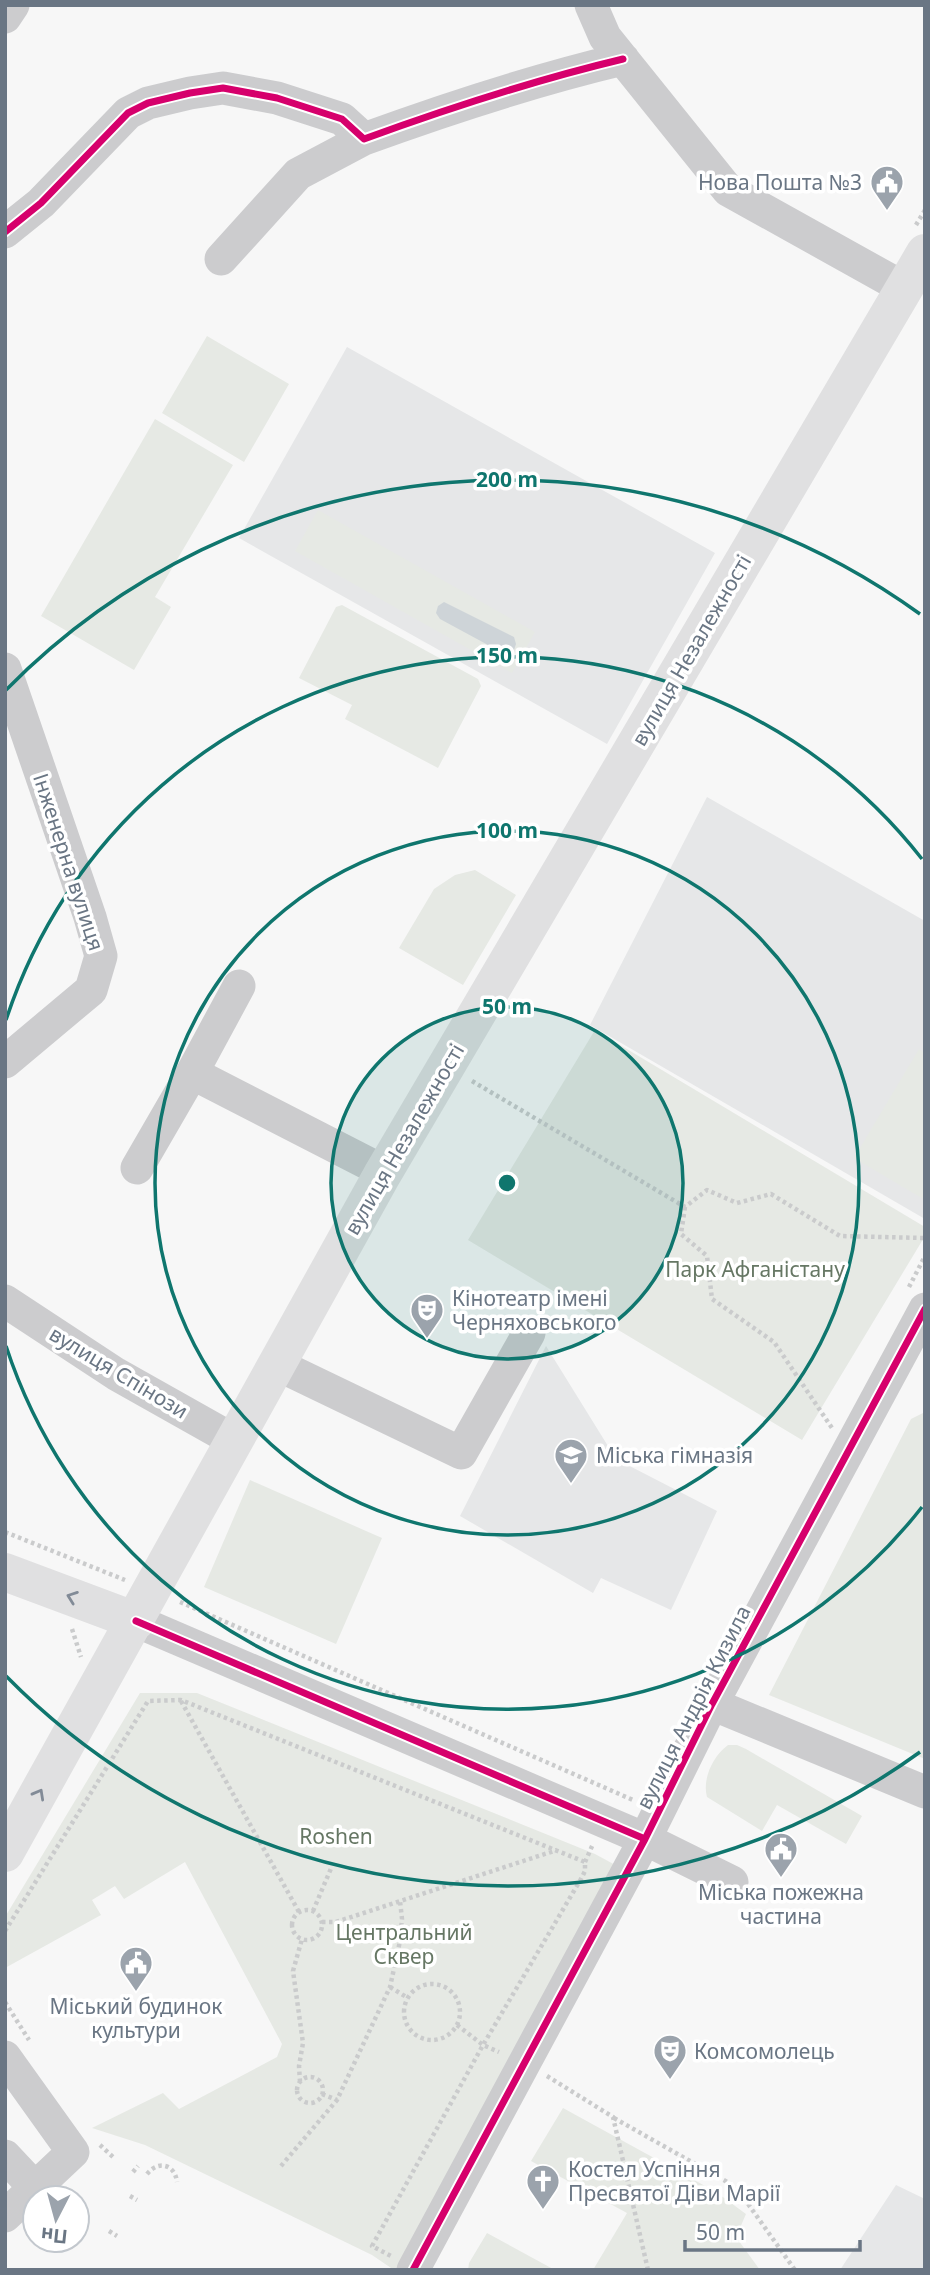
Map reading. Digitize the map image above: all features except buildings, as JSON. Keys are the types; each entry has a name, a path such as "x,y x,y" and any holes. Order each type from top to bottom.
{"main road":[{"name":"вулиця Незалежності","path":"5,1853 382,1175 925,253"},
{"path":"5,1572 136,1621"}],"street":[{"path":"5,17 13,5"},
{"path":"591,5 606,37 728,190 904,288"},
{"path":"221,259 298,174 364,139 562,73 623,59"},
{"path":"5,232 41,202 128,113 148,103 223,88 277,97 342,119 364,139"},
{"name":"Інженерна вулиця","path":"5,669 101,956 91,989 5,1062"},
{"path":"136,1168 239,986"},
{"path":"191,1073 375,1167 382,1175"},
{"name":"вулиця Спінози","path":"5,1301 117,1374 234,1441"},
{"name":"вулиця Андрія Кизила","path":"413,2270 645,1839 712,1704 925,1309"},
{"path":"276,1364 461,1453 529,1333"},
{"path":"136,1621 645,1839 733,1882"},
{"path":"712,1704 925,1792"},
{"path":"5,2057 74,2152 41,2184"},
{"path":"5,2156 31,2184"},
{"path":"5,2216 21,2202"}],"path":[{"path":"516,1106 685,1207"},
{"path":"832,1428 774,1342 712,1299 707,1256 681,1234 685,1207 707,1190 737,1203 771,1194 840,1236 925,1238"},
{"path":"5,1532 129,1581"},
{"path":"176,1600 637,1801"},
{"path":"180,1700 299,1912"},
{"path":"5,1931 148,1701 180,1700 585,1862 584,1871 483,2045 372,2246"},
{"path":"322,1922 336,1922 558,1850"},
{"path":"313,1911 332,1866"},
{"path":"281,2166 337,2100 390,1987 400,1941 400,1901"},
{"path":"299,1912 317,1913 322,1922 321,1931 316,1938 302,1939 295,1933 292,1924 299,1912"},
{"path":"300,2082 312,2077 318,2079 322,2085 322,2094 316,2102 303,2101 297,2089 303,2043 293,1971 302,1939"},
{"path":"429,1984 446,1988 458,2000 460,2017 457,2025 451,2032 436,2040 418,2036 407,2024 405,2015 408,1998 429,1984"},
{"path":"390,1987 408,1998"},
{"path":"457,2025 483,2045 525,2063 613,2118 736,2187 795,2270"},
{"path":"322,2094 337,2100"},
{"path":"613,2118 648,2270"},
{"path":"147,2174 155,2166 164,2165 173,2169 177,2182"},
{"path":"133,2172 138,2166"},
{"path":"130,2196 137,2200"},
{"path":"109,2231 117,2236"}],"shaded area":[{"path":"347,347 715,553 607,744 239,538"},
{"path":"444,602 514,637 514,650 501,652 440,619 436,613 438,606"},
{"path":"707,797 925,921 925,1219 590,1025"},
{"name":"Міська гімназія","path":"546,1346 616,1459 717,1511 671,1610 601,1578 593,1593 460,1516"},
{"path":"896,2185 925,2199 925,2270 840,2270"}],"green space":[{"path":"207,336 289,384 244,462 162,413"},
{"path":"155,419 233,465 155,597 171,607 134,670 41,616"},
{"path":"318,510 535,632 512,673 295,551"},
{"path":"342,605 478,679 481,686 438,768 345,719 352,705 299,678 336,607"},
{"path":"475,870 516,895 463,985 399,948 434,889 455,875"},
{"name":"Парк Афганістану","path":"595,1030 925,1227 925,1236 802,1440 468,1240"},
{"path":"919,1049 925,1053 925,1200 854,1158"},
{"path":"925,1412 925,1759 769,1695 911,1419"},
{"path":"250,1480 382,1538 336,1644 204,1587"},
{"name":"Центральний Сквер","path":"140,1693 197,1693 595,1854 619,1867 405,2270 394,2270 372,2255 145,2145 92,2128 163,2093 179,2109 277,2057 282,2044 185,1862 124,1899 115,1886 92,1900 101,1915 5,1968 5,1917"},
{"path":"728,1745 746,1749 862,1816 846,1844 777,1805 762,1831 707,1797 706,1783 710,1768"},
{"path":"563,2108 716,2192 746,2214 736,2237 760,2270 593,2270 627,2213 531,2161"},
{"path":"487,2233 553,2269 468,2270 469,2263"}],"cycle path":[{"path":"5,232 41,203 128,113 148,103 223,88 277,98 342,119 364,139 492,95 623,59"},
{"path":"413,2270 645,1839 712,1704 925,1309"},
{"path":"136,1621 645,1839"}],"place":[{"name":"Нова Пошта №3","path":"887,212"},
{"name":"Кінотеатр імені Черняховського","path":"427,1340"},
{"name":"Міська гімназія","path":"571,1485"},
{"name":"Міська пожежна частина","path":"781,1879"},
{"name":"Міський будинок культури","path":"136,1993"},
{"name":"Комсомолець","path":"670,2081"},
{"name":"Костел Успіння Пресвятої Діви Марії","path":"543,2211"}],"park label":[{"name":"Roshen","path":"336,1836"}]}
